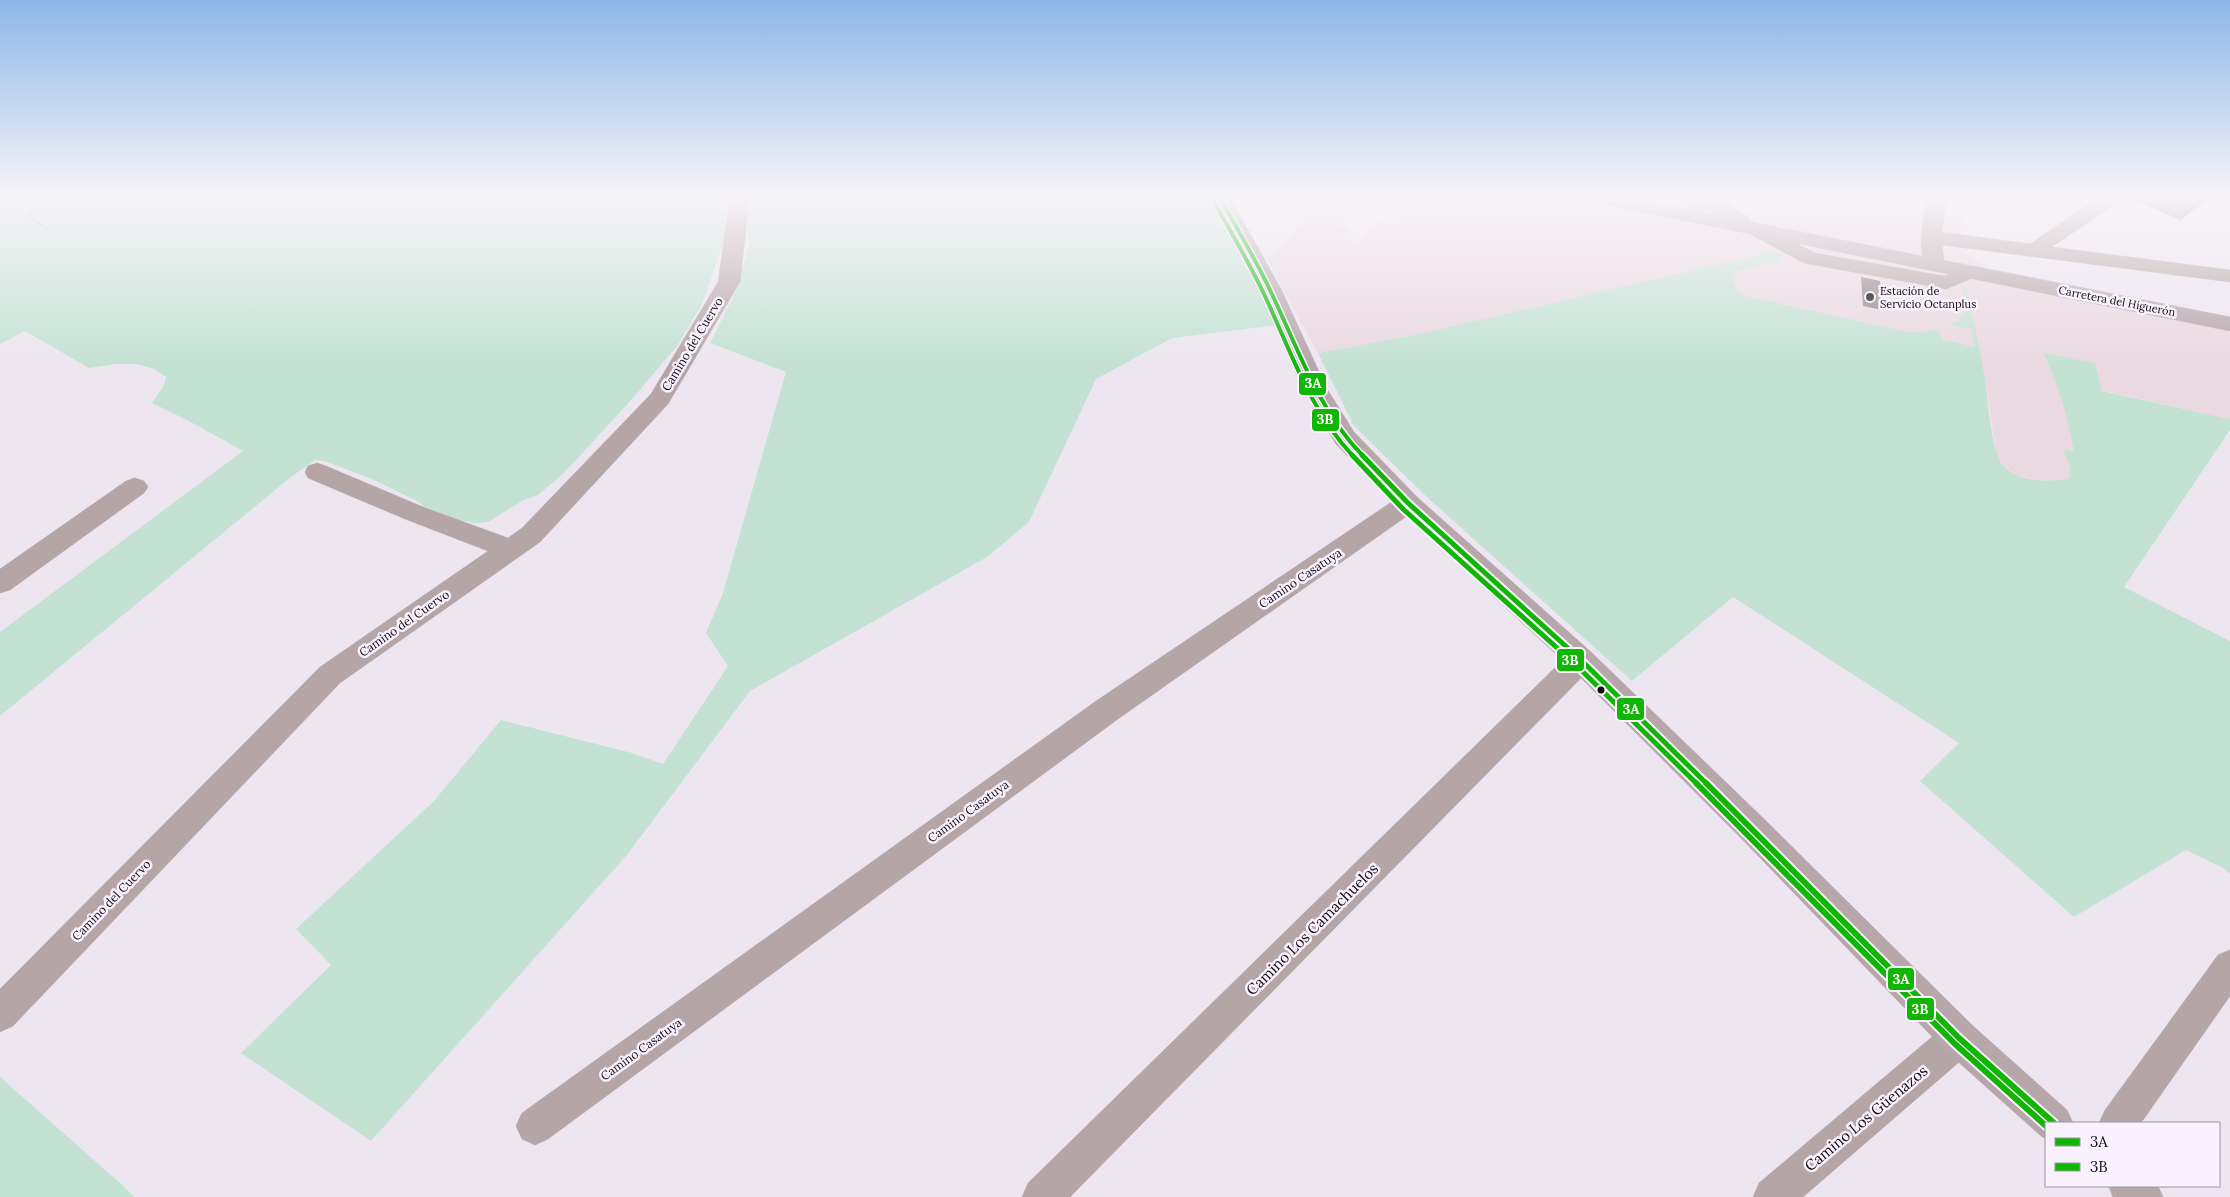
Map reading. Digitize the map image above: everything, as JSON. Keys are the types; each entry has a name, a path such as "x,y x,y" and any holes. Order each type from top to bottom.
{"main road":[{"path":"1251,252 1270,289 1314,389 1345,438 1408,503 1581,660 1751,827 1959,1038 2053,1122"},
{"name":"Carretera del Higuerón","path":"1930,269 1972,272 2230,324"},
{"path":"2129,1187 2143,1197"}],"street":[{"name":"Camino del Cuervo","path":"0,1014 330,675 531,535 660,399 729,282 733,252"},
{"path":"1798,252 1809,258 1827,252 1930,269 1931,252"},
{"path":"2041,252 2230,276"},
{"path":"317,472 414,514 510,549"},
{"path":"0,583 135,486"},
{"name":"Camino Casatuya","path":"535,1126 1107,710 1408,503"},
{"name":"Camino Los Camachuelos","path":"1042,1197 1581,660"},
{"path":"2119,1122 2230,966"},
{"name":"Camino Los Güenazos","path":"1773,1197 1959,1038"}],"shaded area":[{"path":"1277,252 1772,252 1414,335 1318,353 1266,257 1274,255"},
{"path":"1775,252 1962,252 1988,268 2223,316 2230,337 2230,419 2101,390 2043,353 2064,403 2074,451 2064,449 2070,468 2069,478 2056,481 2037,480 2019,476 2004,466 1996,453 1984,371 1965,287 1962,287 1967,310 1958,321 1972,329 1976,347 1942,339 1939,329 1917,332 1903,331 1743,295 1737,291 1733,282 1740,270 1749,267"}],"green space":[{"path":"0,252 720,252 702,304 677,346 633,398 565,472 538,495 524,500 488,522 478,523 434,517 419,502 372,479 327,462 315,460 291,477 0,716 0,632 243,451 152,403 164,385 166,377 154,369 137,364 116,364 89,368 25,331 0,344"},
{"path":"747,252 1241,252 1259,282 1279,325 1172,338 1096,379 1029,522 987,557 750,691 626,856 371,1141 241,1053 331,965 296,929 434,801 501,720 632,753 663,764 728,666 706,633 723,593 786,372 710,343 737,289"},
{"path":"1777,252 1781,256 1781,260 1740,270 1733,282 1737,291 1743,295 1903,331 1917,332 1939,329 1942,339 1975,347 1972,329 1950,325 1958,321 1967,310 1962,287 1965,287 1980,352 1990,422 1999,459 2010,471 2026,478 2044,481 2069,478 2070,468 2063,449 2074,451 2058,388 2043,353 2095,363 2102,391 2230,419 2230,430 2124,587 2230,641 2230,873 2186,850 2074,917 1920,781 1959,743 1733,597 1632,681 1430,500 1354,426 1318,353 1414,335"},
{"path":"0,1077 120,1183 134,1197 0,1197"}],"building":[{"path":"1861,277 1880,281 1883,310 1863,306"}],"transit line":[{"name":"3B","path":"1241,252 1263,292 1308,392 1340,443 1403,509 1576,665 1746,832 1954,1043 2045,1125"},
{"name":"3A","path":"1250,252 1270,289 1315,389 1345,438 1408,503 1581,660 1751,827 1959,1038 2053,1122"}],"place":[{"name":"Estación de Servicio Octanplus","path":"1870,297"}]}
